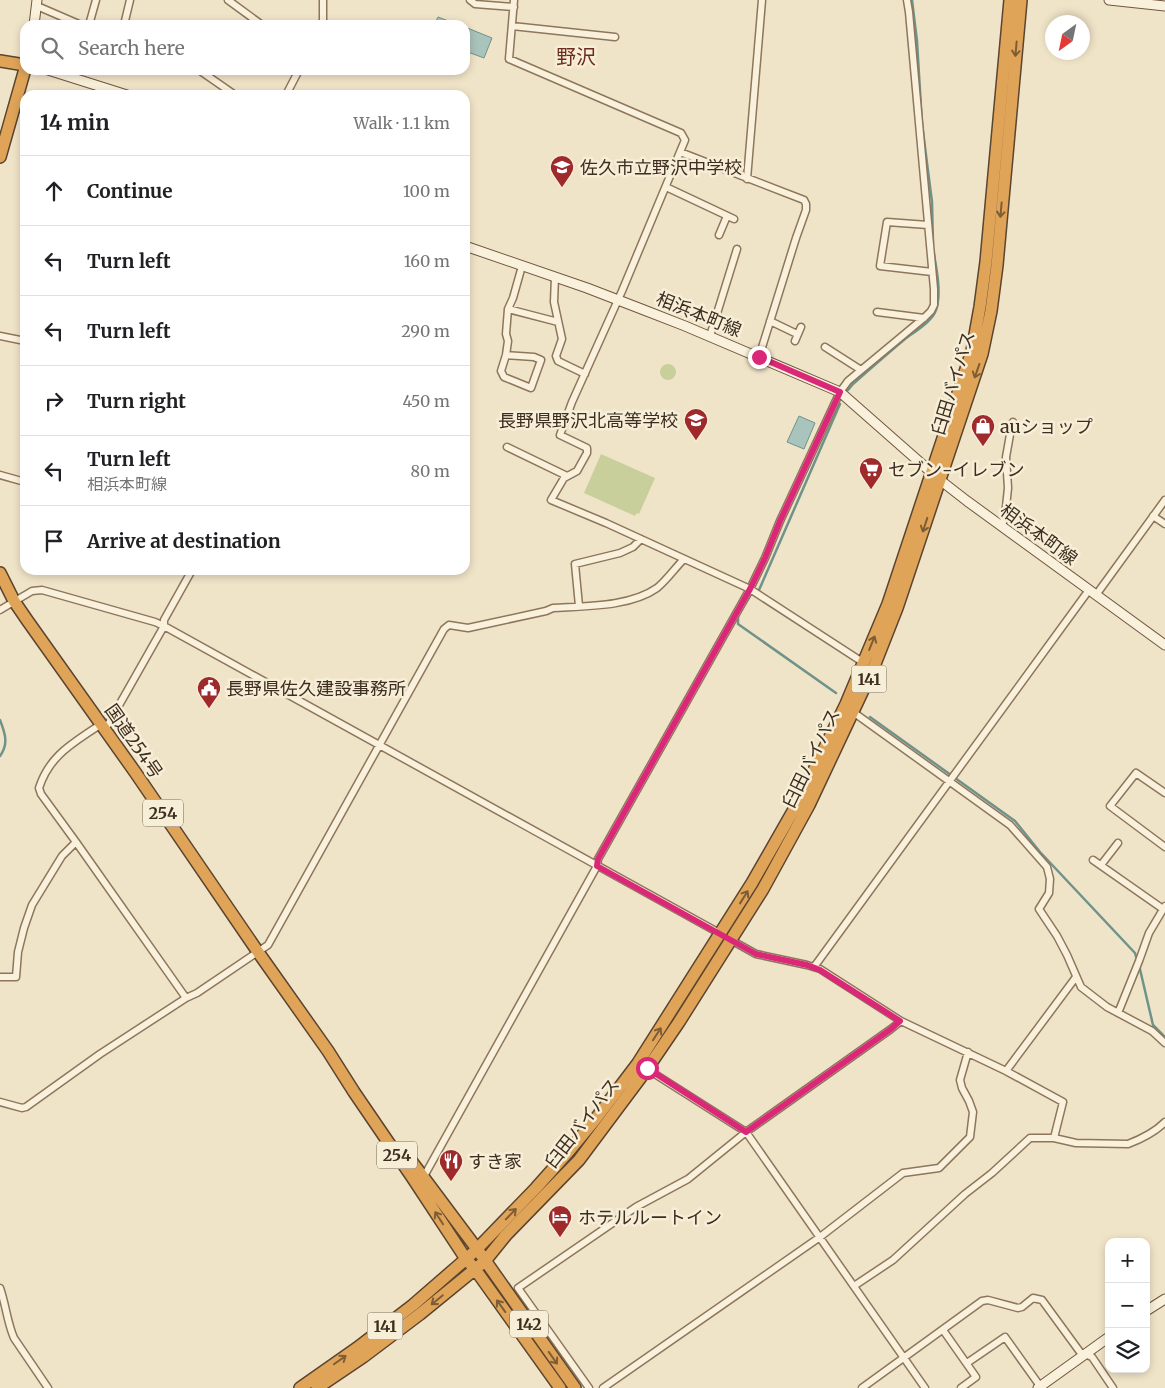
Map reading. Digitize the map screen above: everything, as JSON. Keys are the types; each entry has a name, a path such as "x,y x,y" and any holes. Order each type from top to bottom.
{"highway":[{"name":"臼田バイパス","path":"466,1259 477,1250 536,1188 594,1121 638,1063 726,937 763,889 809,804 873,669 898,608 972,351 980,307 995,173 1010,0"},
{"name":"臼田バイパス","path":"475,1269 485,1261 506,1235 579,1160 679,1022 726,937 752,883 800,799 864,664 982,354 991,310 998,256 1021,0"},
{"path":"0,61 20,63"},
{"path":"0,157 23,75"},
{"name":"国道254号","path":"0,573 14,601 328,1051 466,1259"},
{"name":"国道254号","path":"328,1051 477,1250"},
{"name":"142","path":"477,1250 575,1388"},
{"name":"142","path":"466,1259 560,1388"},
{"name":"141","path":"300,1388 364,1343 413,1305 466,1259"},
{"name":"141","path":"317,1388 420,1314 475,1269"}],"main road":[{"path":"1109,0 1165,6"},
{"path":"35,20 37,3"},
{"path":"64,75 111,90"},
{"name":"相浜本町線","path":"470,248 618,300 710,336 840,392 936,476 1165,645"},
{"path":"1150,1308 1165,1299"},
{"path":"1043,1386 1105,1340"}],"street":[{"path":"90,20 96,0"},
{"path":"125,20 130,0"},
{"path":"228,0 252,20"},
{"path":"323,0 323,20"},
{"path":"470,0 474,4 514,3 509,59 681,133 685,140 618,300 572,402 560,435 586,448 587,452 577,471 564,478 552,500 750,589 864,664"},
{"path":"746,179 762,0"},
{"path":"423,1178 597,866 598,859 750,589 783,513 840,392 848,381 924,318 934,305 907,0"},
{"path":"37,3 71,20"},
{"path":"512,26 615,37"},
{"path":"206,75 228,90"},
{"path":"289,90 296,75"},
{"path":"680,152 804,200 806,204 806,210 759,357"},
{"path":"666,186 731,217 719,235"},
{"path":"928,225 887,222 880,266 932,272"},
{"path":"710,336 737,249"},
{"path":"506,355 534,357 541,360 531,388 504,377 501,371 508,341 506,334 508,309 522,266"},
{"path":"555,277 554,302 562,339 556,356 558,361 585,374"},
{"path":"508,309 558,322"},
{"path":"877,312 924,318"},
{"path":"770,321 796,337 800,327"},
{"path":"0,336 20,340"},
{"path":"825,347 861,370"},
{"path":"1002,526 1008,488 1006,456 1013,422"},
{"path":"507,448 567,476"},
{"path":"0,475 20,481"},
{"path":"814,967 950,781 1092,592 1165,500"},
{"path":"1153,516 1165,524"},
{"path":"579,606 575,564 620,553 633,547 641,539"},
{"path":"0,1102 22,1108 26,1107 100,1054 186,998 197,993 268,945 380,747 444,629 449,626 468,628 553,608 610,603 638,597 657,587 684,559"},
{"path":"186,998 41,794 39,788 42,778 55,757 103,727 164,626 164,620 189,575"},
{"path":"0,610 32,591 42,590 164,626 756,954 814,967 844,984 900,1021 968,1052 1063,1102 1054,1138"},
{"path":"853,712 1010,825 1047,867 1050,879 1048,893 1039,909 1057,936 1081,987 1094,998 1118,1013 1148,1028 1165,1043"},
{"path":"1165,793 1136,773 1110,806 1165,848"},
{"path":"0,977 16,977 18,952 32,905 62,856 76,842"},
{"path":"1101,865 1118,843"},
{"path":"1093,860 1164,908 1149,933 1118,1013"},
{"path":"1006,1071 1076,977"},
{"path":"589,1388 518,1288 636,1207 688,1180 746,1132 900,1021"},
{"path":"603,1388 820,1237 903,1173 939,1168 970,1137 972,1112 960,1080 968,1052"},
{"path":"647,1068 746,1132 925,1388"},
{"path":"854,1286 893,1260 1030,1138 1054,1138 1076,1143 1128,1144 1136,1142 1158,1129 1165,1122"},
{"path":"0,1288 14,1338 48,1388"},
{"path":"862,1388 982,1301 988,1300 1018,1308 1033,1298 1042,1300 1080,1352 1092,1357 1113,1388"},
{"path":"942,1330 976,1377 961,1388"},
{"path":"966,1363 1005,1337 1043,1386"}],"green space":[{"path":"665,364 671,364 676,369 674,378 665,380 660,375 660,369"},
{"path":"601,454 655,478 639,514 637,513 635,516 584,493"}],"water":[{"path":"470,29 492,38 484,58 470,53"},
{"path":"799,416 815,423 804,449 787,442"}],"waterway":[{"path":"912,0 917,41 922,124 932,202 933,243"},
{"path":"848,390 934,314 938,303 938,288 933,249"},
{"path":"759,590 840,404"},
{"path":"743,607 750,596"},
{"path":"738,616 738,624 836,693"},
{"path":"870,717 1015,821 1040,852 1135,953 1137,960"},
{"path":"0,720 5,734 3,752 0,756"},
{"path":"1139,965 1153,1025 1165,1037"}],"place":[{"name":"佐久市立野沢中学校","path":"562,188"},
{"name":"長野県野沢北高等学校","path":"696,441"},
{"name":"auショップ","path":"983,447"},
{"name":"セブン-イレブン","path":"871,490"},
{"name":"長野県佐久建設事務所","path":"209,709"},
{"name":"すき家","path":"451,1182"},
{"name":"ホテルルートイン","path":"560,1238"}],"district":[{"name":"野沢","path":"576,56"}],"route":[{"path":"647,1068 746,1132 900,1021 820,970 807,965 756,954 597,866 598,859 750,589 840,392 759,357"}]}
